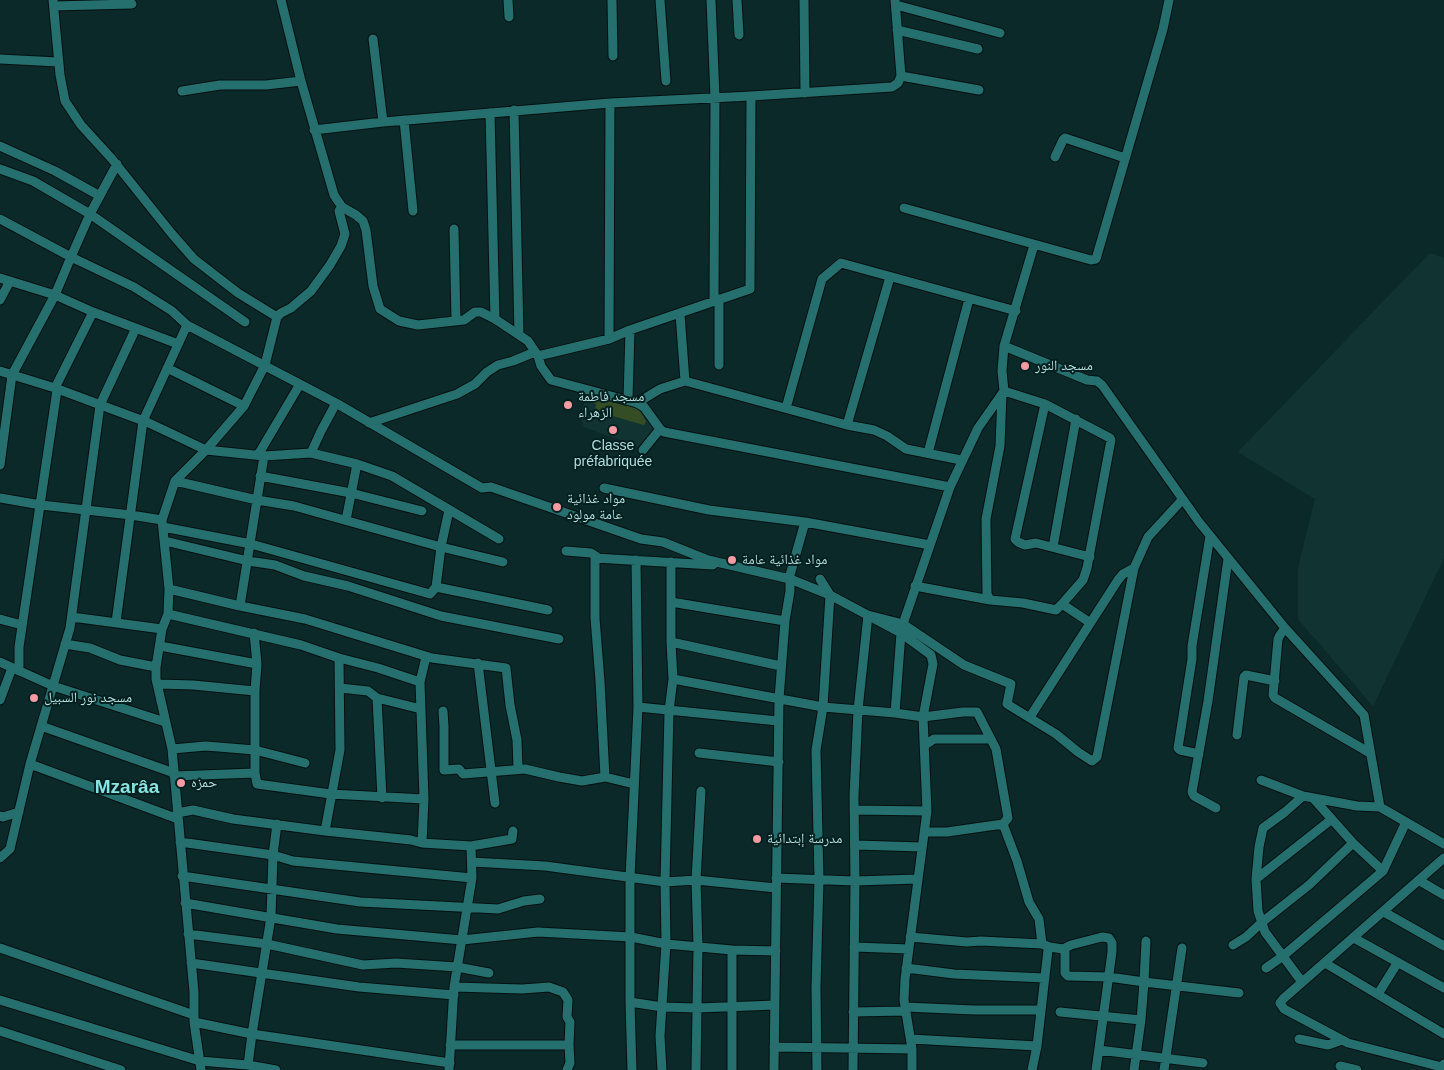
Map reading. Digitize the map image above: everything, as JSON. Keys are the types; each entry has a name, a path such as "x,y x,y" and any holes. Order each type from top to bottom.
{"street":[{"path":"281,0 300,81 334,194 342,206 363,222 366,230 373,286 380,309 399,321 418,325 464,320 475,312 481,312 495,318 528,341 537,354 541,366 551,380 632,401 644,407 664,432 950,487"},
{"path":"508,0 508,17"},
{"path":"612,0 614,56"},
{"path":"660,0 666,81"},
{"path":"711,0 715,98 718,365"},
{"path":"737,0 739,35"},
{"path":"804,0 805,93"},
{"path":"904,208 1034,245 1091,260 1096,259 1169,0"},
{"path":"314,130 514,110 892,87 898,83 901,76 896,2 1000,33"},
{"path":"132,4 53,3 58,62 65,101 81,125 117,164 194,259 238,293 276,317"},
{"path":"897,30 978,49"},
{"path":"373,38 383,122"},
{"path":"0,59 58,62"},
{"path":"901,76 980,90"},
{"path":"182,91 220,85 266,85 300,81"},
{"path":"369,423 457,394 475,384 487,372 498,365 537,354 609,339 751,288 752,96"},
{"path":"609,339 610,103"},
{"path":"514,110 518,335"},
{"path":"490,113 495,318"},
{"path":"404,120 413,211"},
{"path":"1055,157 1065,138 1125,158"},
{"path":"0,146 100,196"},
{"path":"0,465 12,375 54,294 90,214 117,164"},
{"path":"0,169 33,181 90,214 245,322"},
{"path":"201,1066 194,1019 194,992 172,749 165,722 156,667 162,629 168,614 169,589 163,523 176,481 244,406 265,365 276,317 291,308 311,290 341,246 345,234 339,211 342,206"},
{"path":"0,219 71,257 134,287 172,312 187,325 336,403 482,488 491,487 641,539 663,542 708,560 790,579 830,595 868,615 902,629 964,665 1011,684 1007,704 1056,734 1092,761 1097,757 1134,568 1148,537 1182,500"},
{"path":"454,229 456,321"},
{"path":"990,600 987,594 986,519 1000,446 1004,346 1016,311 1034,245"},
{"path":"786,408 822,279 841,263 1016,311"},
{"path":"847,425 890,277"},
{"path":"0,278 54,294 94,312 178,344"},
{"path":"0,300 10,281"},
{"path":"928,453 969,299"},
{"path":"0,700 16,669 41,505 56,389 94,312"},
{"path":"680,314 685,380"},
{"path":"116,622 143,421 187,325"},
{"path":"0,858 10,849 30,764 72,617 100,405 136,328"},
{"path":"630,330 632,401"},
{"path":"1004,346 1087,380 1097,381 1102,385 1182,500 1228,559 1285,628 1364,715 1380,807"},
{"path":"167,368 244,406"},
{"path":"0,371 143,421 206,450 261,455 311,453 357,464 392,476 499,539"},
{"path":"632,401 685,380 847,425 874,430 906,449 962,460"},
{"path":"240,606 257,500 261,455 300,384"},
{"path":"915,586 1056,610 1083,580 1090,557 1111,440 1044,404 1003,392"},
{"path":"896,713 902,629 915,586 950,487 962,460 978,428 1003,392"},
{"path":"311,453 336,403"},
{"path":"1044,404 1015,538 1018,542 1025,545 1036,543 1090,557"},
{"path":"1053,547 1076,420"},
{"path":"642,450 660,429"},
{"path":"346,520 357,464"},
{"path":"260,476 351,494 422,511"},
{"path":"176,481 257,500 294,506 440,547 503,562"},
{"path":"604,488 709,510 805,522 930,545"},
{"path":"0,498 41,505 131,515 250,544 430,594 436,588 440,547 449,510"},
{"path":"774,1070 779,762 778,699 790,575 805,522"},
{"path":"1199,754 1178,748 1210,536"},
{"path":"165,541 248,561 275,564 304,576 348,586 441,616 558,639"},
{"path":"566,551 592,553 596,557 728,565"},
{"path":"596,557 595,618 605,777"},
{"path":"1216,808 1193,794 1228,559"},
{"path":"632,1070 630,878 638,707 636,560"},
{"path":"662,1070 660,1036 666,944 665,882 669,711 673,679 671,642 672,562"},
{"path":"1030,717 1118,580 1123,574 1134,568"},
{"path":"817,1070 819,879 816,750 823,707 830,595 820,580"},
{"path":"436,588 548,610"},
{"path":"169,589 305,619 426,657 506,668 510,705 517,740 518,768"},
{"path":"671,602 727,610 785,622"},
{"path":"1062,604 1090,622"},
{"path":"168,614 301,644 339,658 420,682"},
{"path":"853,1070 854,810 858,710 868,615"},
{"path":"72,617 162,629"},
{"path":"0,619 22,626"},
{"path":"1285,628 1278,639 1273,695 1279,701 1370,753"},
{"path":"902,629 931,655 933,660 924,717 927,811 906,968 905,1009 911,1039 912,1070"},
{"path":"254,633 257,664 255,750 251,773 257,784 331,794 424,800"},
{"path":"671,642 781,666"},
{"path":"65,644 90,648 120,660 156,667"},
{"path":"160,646 257,664"},
{"path":"422,843 424,800 420,682 426,657"},
{"path":"325,831 340,750 339,658"},
{"path":"0,662 53,686 165,722"},
{"path":"478,664 495,803"},
{"path":"1237,735 1244,677 1275,681"},
{"path":"673,679 823,707 924,717 978,712 996,749 1008,818 1003,824 946,832 925,832"},
{"path":"158,684 192,684 255,691"},
{"path":"340,688 368,691 377,698 421,709"},
{"path":"377,698 382,798"},
{"path":"0,705 0,710"},
{"path":"638,707 778,721"},
{"path":"443,711 444,770 459,768 463,774 518,768 582,781 605,777 634,784"},
{"path":"41,726 174,774 251,773"},
{"path":"925,745 934,739 991,738"},
{"path":"172,749 206,746 255,750 305,763"},
{"path":"698,753 779,762"},
{"path":"30,764 177,816 193,810 233,819 325,831 422,843 471,846 512,839 512,831"},
{"path":"1261,780 1303,796 1357,806 1380,807 1444,844"},
{"path":"696,1070 698,946 696,880 701,791"},
{"path":"1302,982 1265,932 1258,911 1256,879 1259,847 1264,828 1303,796"},
{"path":"1313,798 1352,843 1382,871"},
{"path":"854,810 927,811"},
{"path":"0,816 19,812"},
{"path":"1256,879 1332,819"},
{"path":"1266,968 1283,956 1382,871 1406,822"},
{"path":"248,1065 272,917 273,855 277,824"},
{"path":"1003,824 1017,861 1029,902 1039,919 1048,950 1037,1046 1032,1070"},
{"path":"180,842 273,855 293,861 472,878"},
{"path":"1234,945 1309,885 1352,843"},
{"path":"854,845 922,847"},
{"path":"0,948 194,1019 252,1034 450,1067 454,991 472,878 471,846"},
{"path":"1443,1067 1348,1043 1281,1007 1280,1004 1282,999 1420,881 1444,858"},
{"path":"472,862 545,866 665,882 696,880 776,888"},
{"path":"182,876 360,902 498,909 524,901 540,899"},
{"path":"776,878 855,881 917,879"},
{"path":"1420,881 1444,895"},
{"path":"185,903 337,929 462,940 538,932 631,937 666,944 732,950 776,951"},
{"path":"1384,912 1444,946"},
{"path":"188,934 267,944 363,965 396,963 458,967 489,973"},
{"path":"910,937 967,942 982,941 1046,945 1062,949 1066,954 1066,974 1109,977 1239,993"},
{"path":"1062,949 1102,937 1109,938 1112,943 1096,1070"},
{"path":"1354,938 1444,988"},
{"path":"1134,1070 1141,1020 1146,941"},
{"path":"854,947 909,948"},
{"path":"1164,1070 1182,948"},
{"path":"732,950 732,1070"},
{"path":"1378,994 1398,962"},
{"path":"191,963 360,986 454,991 549,987 563,992 568,1000 567,1016 570,1022 570,1063 568,1070"},
{"path":"1325,963 1444,1034"},
{"path":"906,968 954,974 1045,978"},
{"path":"0,1000 201,1066 248,1065 276,1070"},
{"path":"630,1002 697,1008 775,1005"},
{"path":"853,1012 905,1009 1041,1010"},
{"path":"1060,1012 1141,1020"},
{"path":"0,1031 122,1070"},
{"path":"911,1039 1037,1046"},
{"path":"1299,1039 1328,1045 1342,1040"},
{"path":"450,1046 569,1045"},
{"path":"774,1047 853,1050 912,1049"},
{"path":"1099,1050 1203,1064"},
{"path":"1340,1066 1357,1070"}],"shaded area":[{"path":"1430,253 1444,258 1444,558 1373,706 1298,619 1298,568 1315,499 1238,452"},
{"path":"588,392 638,407 654,429 639,447 584,427 580,416"}],"green space":[{"path":"588,393 600,395 601,399 607,397 638,408 646,421 644,425 595,411 596,404 586,401"}],"place":[{"name":"مسجد النور","path":"1025,366"},
{"name":"مسجد فاطمة الزهراء","path":"568,405"},
{"name":"Classe préfabriquée","path":"613,430"},
{"name":"مواد غذائية عامة مولود","path":"557,507"},
{"name":"مواد غذائية عامة","path":"732,560"},
{"name":"مسجد نور السبيل","path":"34,698"},
{"name":"حمزه","path":"181,783"},
{"name":"مدرسة إبتدائية","path":"757,839"}],"district":[{"name":"Mzarâa","path":"127,788"}]}
